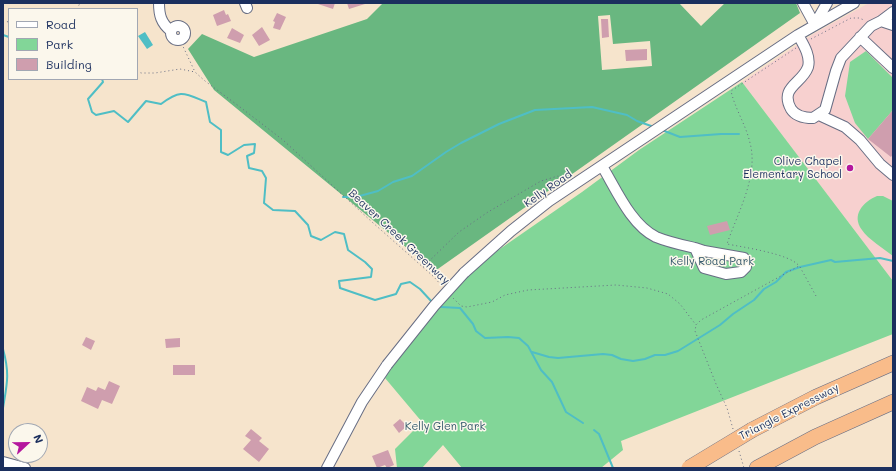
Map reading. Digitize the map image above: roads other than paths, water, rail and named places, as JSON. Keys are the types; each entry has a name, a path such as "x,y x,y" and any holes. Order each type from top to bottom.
{"highway":[{"name":"Triangle Expressway","path":"689,468 752,430 816,397 893,363"},
{"path":"759,467 815,437 893,402"}],"street":[{"path":"159,3 160,18 166,27 171,31 176,27 183,28 185,35 180,40"},
{"path":"803,3 815,25"},
{"path":"815,25 827,3"},
{"name":"Kelly Road","path":"327,468 362,402 387,365 434,306 464,273 511,231 549,201 798,35 854,3"},
{"path":"798,35 807,53 808,62 806,71 790,88 788,104 792,111 801,117 813,118 820,115 825,110 841,58 871,26 893,12"},
{"path":"881,21 893,25"},
{"path":"860,37 893,68"},
{"path":"820,115 845,127 860,140 880,164 893,175"},
{"path":"602,166 639,225 655,237 676,244 695,248 704,251 744,258 746,260 746,267 741,272 726,274 704,268 695,248"},
{"path":"3,462 24,468"}],"water":[{"path":"145,32 153,45 147,49 138,36"}],"waterway":[{"path":"3,35 8,37"},
{"path":"102,80 103,82 88,99 92,112 96,115 114,111 128,122 146,101 161,104 173,96 183,94 206,102 210,122 221,130 221,152 228,155 244,145 255,144 254,153 247,156 249,168 262,171 266,178 264,203 273,210 295,211 308,225 311,236 321,240 335,232 344,234 348,250 372,269 371,277 339,281 340,288 375,300 396,294 401,284 410,282 420,289 432,302"},
{"path":"343,197 356,197 378,191 393,182 412,176 461,143 499,124 535,110 592,107 627,115 637,121 654,127"},
{"path":"662,130 680,137 739,134"},
{"path":"532,352 558,358 603,354 633,361 645,359 655,355 665,355 678,351 720,325 754,300 764,289 776,282 786,272 800,267 831,260 835,262 880,258 893,261"},
{"path":"441,307 460,308 473,324 476,331 485,338 519,338 528,346 541,370 552,382 566,412 583,423"},
{"path":"3,349 7,365 7,385 3,408"},
{"path":"594,430 599,434 613,468"}],"place":[{"name":"Olive Chapel Elementary School","path":"850,168"}],"park label":[{"name":"Kelly Road Park","path":"712,262"},
{"name":"Kelly Glen Park","path":"445,427"}]}
